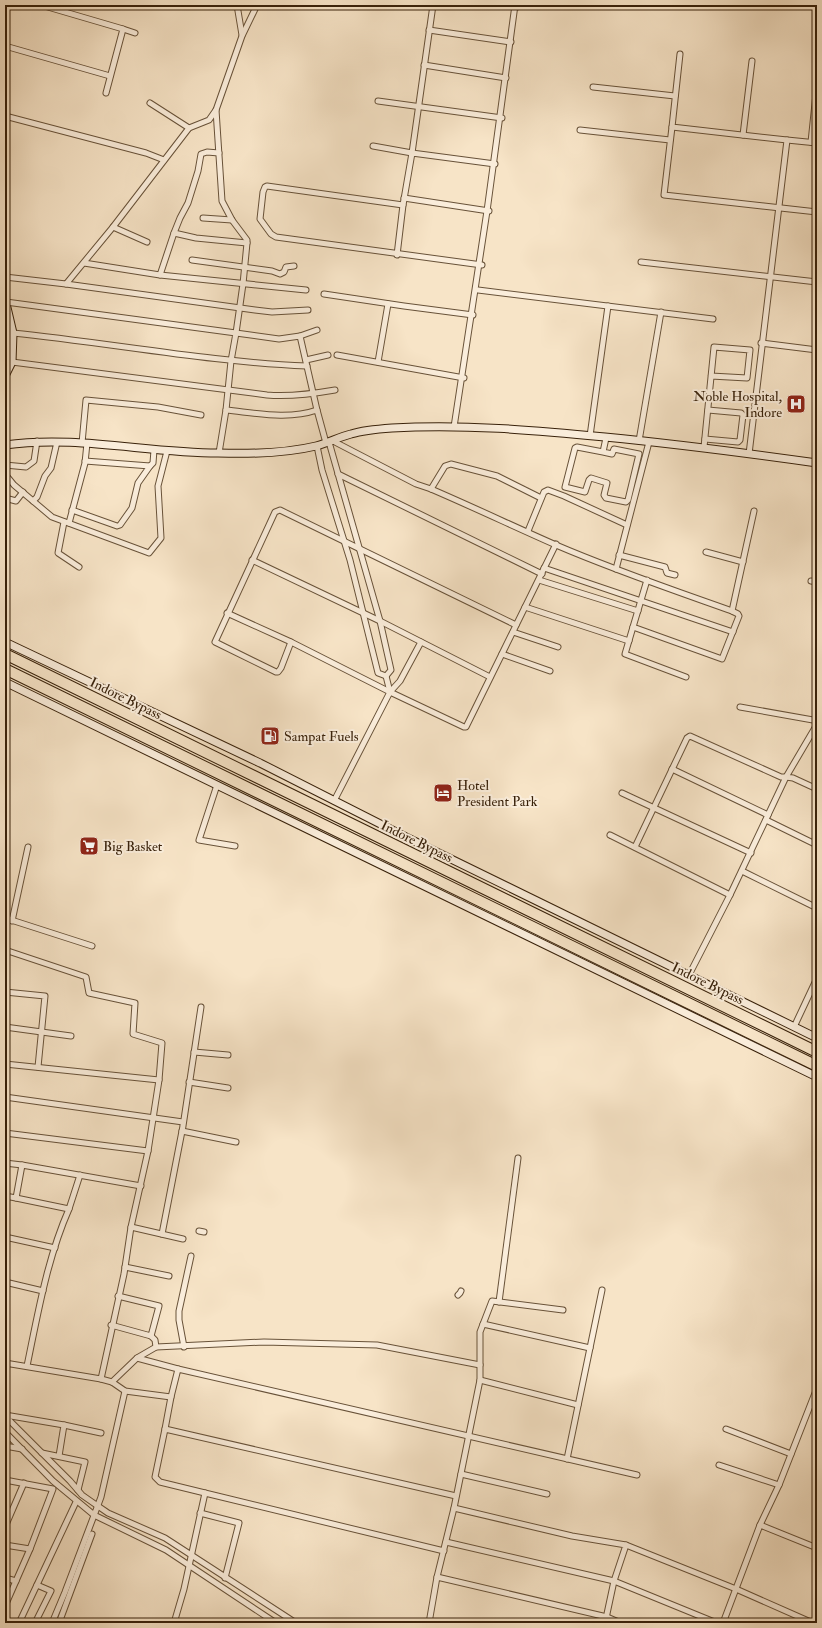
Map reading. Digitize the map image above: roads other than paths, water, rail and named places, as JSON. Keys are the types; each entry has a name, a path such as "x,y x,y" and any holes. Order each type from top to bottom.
{"highway":[{"name":"Indore Bypass","path":"5,654 817,1052"},
{"name":"Indore Bypass","path":"5,669 817,1066"}],"street":[{"path":"41,5 135,33"},
{"path":"237,5 242,36"},
{"path":"66,284 113,227 189,128 209,120 216,110 242,36 257,5"},
{"path":"397,255 433,5"},
{"path":"454,427 473,315 516,6 503,5"},
{"path":"106,93 123,29"},
{"path":"429,30 510,42"},
{"path":"5,46 110,76"},
{"path":"680,54 664,195 817,212"},
{"path":"743,135 752,61"},
{"path":"424,65 506,78"},
{"path":"811,142 817,84"},
{"path":"593,86 675,96"},
{"path":"378,101 500,118"},
{"path":"150,103 189,128"},
{"path":"216,110 222,201 232,220 247,240 240,308 231,361 226,410 219,453"},
{"path":"5,116 146,153 164,160"},
{"path":"672,126 817,143"},
{"path":"580,130 670,140"},
{"path":"749,454 761,343 787,140"},
{"path":"373,146 494,164"},
{"path":"160,275 174,233 189,202 202,154 207,152 219,153"},
{"path":"403,205 267,186 264,189 260,213 262,221 271,234 276,237 397,255 480,265"},
{"path":"404,198 488,211"},
{"path":"203,218 232,220"},
{"path":"113,227 147,242"},
{"path":"174,233 196,238 247,243"},
{"path":"192,260 272,271 280,274 284,272 286,267 294,266"},
{"path":"641,262 770,275 817,282"},
{"path":"84,263 160,275 306,290"},
{"path":"473,315 478,290 480,265"},
{"path":"5,277 272,312 308,310"},
{"path":"478,290 713,319"},
{"path":"324,294 473,315"},
{"path":"5,376 12,362 13,333 5,300 279,339 300,336 317,330"},
{"path":"378,362 388,304"},
{"path":"590,436 608,306"},
{"path":"639,441 661,312"},
{"path":"13,333 75,339 231,361 307,363 328,355"},
{"path":"300,336 307,363 312,394 329,442 380,621 391,670 386,676"},
{"path":"761,343 817,350"},
{"path":"704,447 711,376 715,346 750,350 747,378 711,376"},
{"path":"337,355 463,378"},
{"path":"12,362 284,396 312,394 335,390"},
{"path":"79,566 58,553 66,523 72,510 85,461 84,443 86,400 158,407 200,415"},
{"path":"226,410 284,415 317,410"},
{"path":"705,439 738,442 740,440 743,415 742,413 708,410"},
{"path":"5,445 37,441 84,443 167,451 219,453 289,450 317,446 365,430 454,427 531,430 704,447 817,463"},
{"path":"603,452 606,438"},
{"path":"5,465 26,467 34,461 37,441"},
{"path":"33,501 37,497 45,476 51,468 57,442"},
{"path":"329,442 416,484 431,489 556,544 616,569 732,611 739,615 722,659 633,627"},
{"path":"616,569 649,442"},
{"path":"317,446 322,470 345,541 378,673 386,676"},
{"path":"577,447 603,452 612,454 614,449 639,454 628,500 624,502 606,498 604,496 607,483 591,478 589,480 586,492 565,487 574,449 577,447"},
{"path":"72,510 117,526 120,525 132,508 138,484 153,463 154,450"},
{"path":"5,474 52,517 149,553 161,538 158,486 167,451"},
{"path":"85,461 150,466"},
{"path":"431,489 445,466 451,464 497,476 541,498"},
{"path":"338,474 542,574"},
{"path":"528,531 541,498 544,492 548,490 627,525"},
{"path":"5,498 16,502 23,492"},
{"path":"578,502 582,492"},
{"path":"291,642 278,672 273,671 215,642 227,613 277,510 284,510 516,625"},
{"path":"732,611 754,511"},
{"path":"227,613 291,642 464,728 468,725 490,677 556,544"},
{"path":"706,552 743,562"},
{"path":"620,555 665,566 666,572 675,575"},
{"path":"252,560 380,621 490,677"},
{"path":"544,568 641,599 733,632"},
{"path":"539,580 638,611"},
{"path":"647,580 625,654 686,677"},
{"path":"811,581 817,582"},
{"path":"525,607 629,641"},
{"path":"513,632 558,647"},
{"path":"5,642 260,763 334,801 817,1038"},
{"path":"334,801 390,692 400,681 422,642"},
{"path":"502,654 550,671"},
{"path":"386,676 390,692"},
{"path":"5,682 817,1078"},
{"path":"689,975 742,872 786,777 816,723 740,707"},
{"path":"635,847 687,738 690,736 781,776 793,778 817,789"},
{"path":"672,769 817,845"},
{"path":"217,785 199,840 235,846"},
{"path":"622,793 750,853"},
{"path":"610,835 730,895"},
{"path":"12,920 28,847"},
{"path":"742,872 817,908"},
{"path":"5,918 92,946"},
{"path":"5,950 86,977 89,993 135,1002 133,1034 162,1043 159,1080 148,1151 131,1227 125,1267 111,1325 101,1379"},
{"path":"794,1027 817,978"},
{"path":"5,992 45,996 38,1067"},
{"path":"162,1234 182,1131 201,1007"},
{"path":"5,1027 70,1036"},
{"path":"194,1052 228,1055"},
{"path":"5,1064 159,1080"},
{"path":"189,1082 228,1088"},
{"path":"5,1097 183,1122"},
{"path":"182,1131 236,1142"},
{"path":"5,1132 148,1151"},
{"path":"499,1302 518,1158"},
{"path":"5,1163 141,1186"},
{"path":"16,1198 22,1165"},
{"path":"27,1366 43,1291 58,1233 69,1209 80,1175"},
{"path":"5,1196 69,1209"},
{"path":"131,1227 183,1239"},
{"path":"5,1237 54,1248"},
{"path":"184,1347 179,1320 179,1311 191,1256"},
{"path":"125,1267 168,1276"},
{"path":"5,1282 43,1291"},
{"path":"567,1459 602,1290"},
{"path":"118,1296 159,1306 151,1336"},
{"path":"429,1623 437,1577 454,1508 480,1380 480,1332 492,1301 563,1310"},
{"path":"483,1324 590,1348"},
{"path":"111,1325 151,1336 155,1340 156,1348"},
{"path":"112,1382 137,1358 156,1348 264,1342 377,1345 480,1365"},
{"path":"137,1358 178,1369 637,1475"},
{"path":"5,1363 101,1379 112,1382 125,1391 171,1397"},
{"path":"178,1369 155,1477 160,1482 444,1551"},
{"path":"480,1380 578,1405"},
{"path":"723,1623 760,1525 779,1485 817,1388"},
{"path":"52,1623 97,1506 125,1391"},
{"path":"5,1415 101,1433"},
{"path":"5,1415 78,1490 97,1506 108,1513 166,1538 296,1623"},
{"path":"59,1456 64,1425"},
{"path":"165,1429 456,1496"},
{"path":"726,1429 791,1454"},
{"path":"5,1432 76,1502 94,1515 166,1550 276,1623"},
{"path":"5,1446 22,1449"},
{"path":"42,1453 85,1462 78,1490"},
{"path":"719,1465 779,1485"},
{"path":"461,1474 547,1494"},
{"path":"5,1480 53,1489 30,1550 5,1606"},
{"path":"5,1527 24,1483"},
{"path":"174,1623 189,1566 205,1493"},
{"path":"19,1623 76,1502"},
{"path":"454,1508 572,1536 626,1545 736,1589 813,1623"},
{"path":"200,1513 239,1523 225,1578"},
{"path":"760,1525 817,1548"},
{"path":"59,1623 92,1534"},
{"path":"446,1542 614,1581 717,1623"},
{"path":"5,1545 30,1550"},
{"path":"605,1623 614,1581 626,1545"},
{"path":"437,1577 607,1617 621,1623"},
{"path":"5,1578 16,1581"},
{"path":"35,1623 51,1591 37,1585"}],"place":[{"name":"Noble Hospital, Indore","path":"796,404"},
{"name":"Sampat Fuels","path":"270,736"},
{"name":"Hotel President Park","path":"443,793"},
{"name":"Big Basket","path":"89,846"}]}
